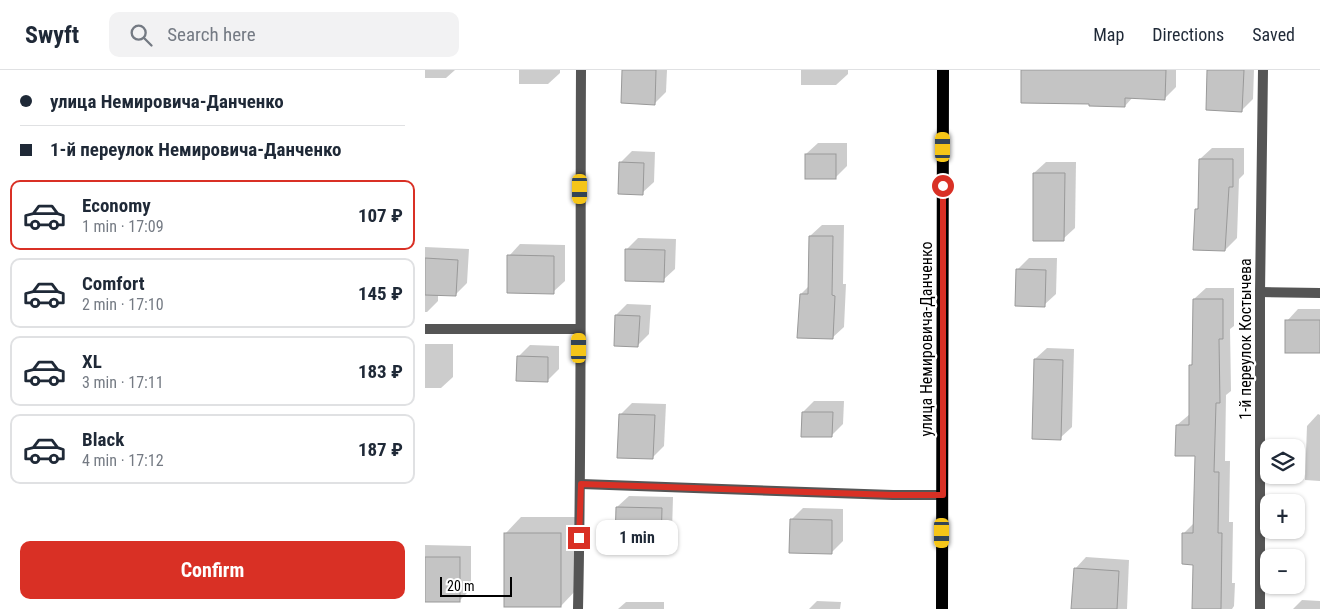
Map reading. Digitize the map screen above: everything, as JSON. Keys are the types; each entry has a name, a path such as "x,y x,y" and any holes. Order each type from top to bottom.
{"main road":[{"name":"улица Немировича-Данченко","path":"942,609 943,70"}],"street":[{"path":"578,609 581,484 579,329 581,70"},
{"name":"1-й переулок Костычева","path":"1260,609 1260,292 1263,70"},
{"path":"1260,292 1320,293"},
{"path":"425,329 579,329"},
{"path":"581,484 893,495 943,495"}],"building":[{"path":"622,70 656,70 655,105 621,103"},
{"path":"1021,70 1166,70 1165,100 1125,98 1125,107 1089,106 1089,104 1021,103"},
{"path":"1207,70 1244,70 1242,112 1206,110"},
{"path":"805,154 836,154 836,179 805,179"},
{"path":"1199,159 1233,159 1233,187 1229,187 1225,251 1193,250 1195,209 1198,209"},
{"path":"619,162 644,163 643,195 618,194"},
{"path":"1033,173 1065,173 1064,241 1033,241"},
{"path":"809,236 833,236 832,295 835,296 833,339 797,338 800,294 808,294"},
{"path":"625,249 665,250 664,282 625,281"},
{"path":"507,255 554,256 554,294 507,293"},
{"path":"425,258 458,260 456,296 425,295"},
{"path":"1016,269 1046,270 1045,307 1015,306"},
{"path":"1193,299 1223,299 1223,339 1219,339 1220,403 1216,403 1214,472 1219,472 1218,533 1222,533 1221,609 1192,609 1193,565 1182,564 1182,533 1193,533 1195,456 1175,456 1176,425 1189,425 1189,365 1192,365"},
{"path":"615,315 640,316 638,347 614,346"},
{"path":"1285,320 1320,320 1320,353 1285,353"},
{"path":"517,356 548,357 548,382 516,381"},
{"path":"1034,359 1063,360 1061,440 1032,439"},
{"path":"802,412 833,412 832,437 801,437"},
{"path":"619,414 655,415 653,459 617,458"},
{"path":"616,507 662,508 661,545 615,544"},
{"path":"790,519 832,520 832,554 789,553"},
{"path":"504,533 561,533 561,607 504,607"},
{"path":"425,557 460,557 460,602 425,602"},
{"path":"1074,568 1119,571 1117,609 1071,609"}],"route":[{"path":"579,538 581,484 893,495 943,495 943,186"}]}
